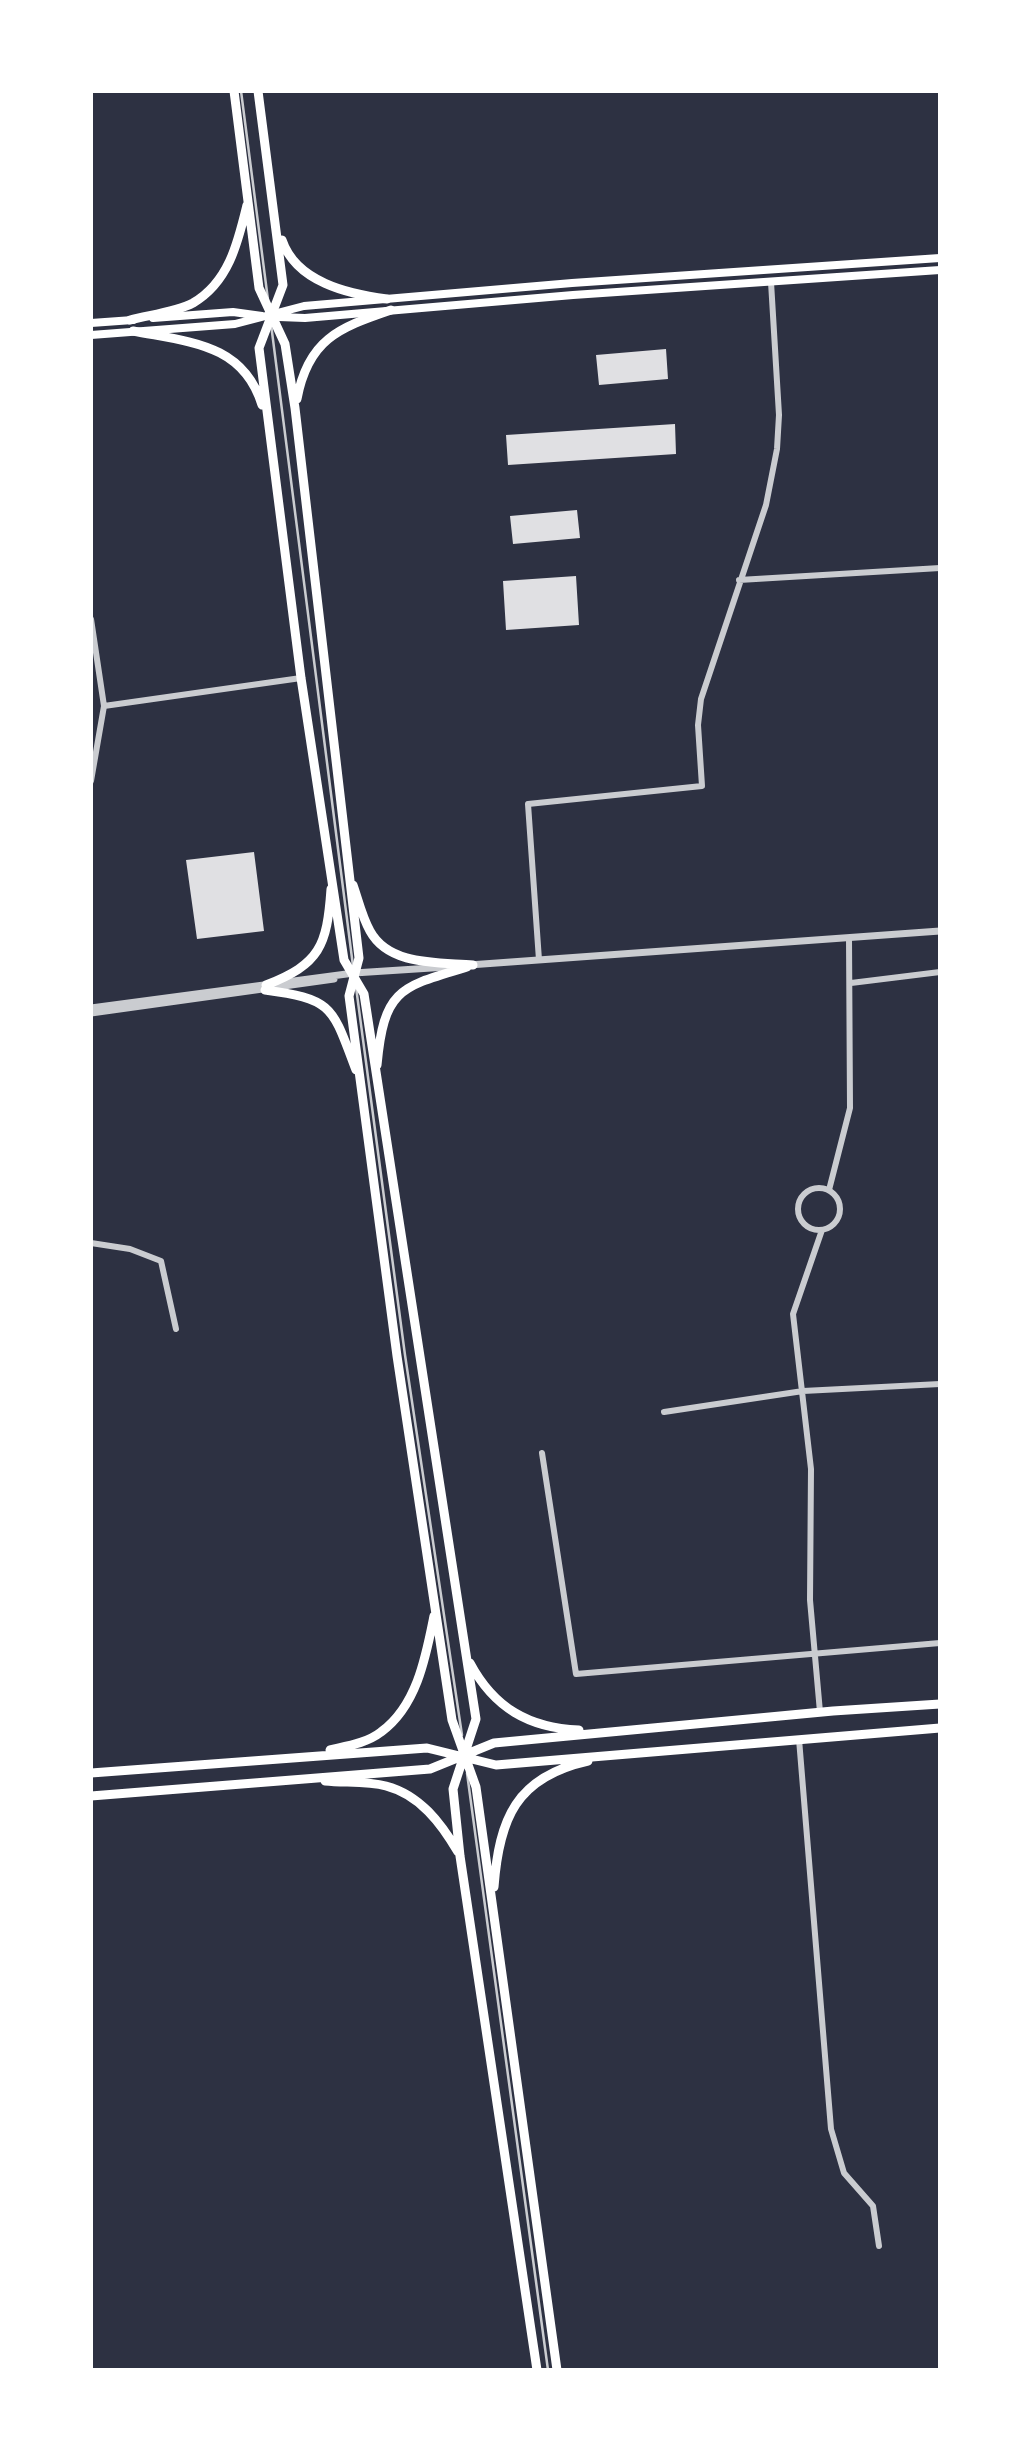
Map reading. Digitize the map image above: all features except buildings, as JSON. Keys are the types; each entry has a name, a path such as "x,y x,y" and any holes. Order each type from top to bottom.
{"main road":[{"path":"234,91 259,288 270,317 285,344 295,408 359,958 349,996 397,1356 452,1720 476,1787 557,2370"},
{"path":"258,91 283,285 259,348 268,424 301,678 333,870 344,960 364,994 375,1083 476,1718 453,1789 460,1856 537,2370"},
{"path":"130,320 192,303 218,283 239,239 248,200"},
{"path":"277,225 285,249 309,274 353,294 387,299"},
{"path":"91,335 234,324 270,317 304,306 940,258"},
{"path":"91,323 233,312 306,318 940,270"},
{"path":"295,408 301,375 316,349 345,326 391,310"},
{"path":"133,331 201,345 229,355 260,396 268,424"},
{"path":"347,869 370,931 386,950 416,961 472,965"},
{"path":"265,987 296,973 314,957 329,914 333,870"},
{"path":"375,1083 379,1040 386,1013 395,1000 413,983 472,965"},
{"path":"265,987 304,995 321,1003 337,1021 361,1084"},
{"path":"307,1756 358,1743 382,1732 390,1723 416,1687 426,1657 435,1607"},
{"path":"467,1658 481,1685 502,1707 530,1722 559,1729 620,1731"},
{"path":"91,1796 430,1769 494,1742 820,1712 940,1704"},
{"path":"91,1773 427,1748 496,1765 940,1728"},
{"path":"492,1907 502,1830 516,1800 535,1783 565,1766 624,1753"},
{"path":"306,1778 387,1786 421,1804 443,1826 460,1856"}],"street":[{"path":"538,960 528,804 702,786 698,725 701,699 766,505 778,449 778,378 771,282"},
{"path":"739,580 940,568"},
{"path":"91,618 104,706 91,781"},
{"path":"104,706 301,678"},
{"path":"91,1011 265,987 324,982 354,973 940,931"},
{"path":"829,1190 850,1108 849,938"},
{"path":"851,983 940,971"},
{"path":"820,1712 810,1600 811,1469 793,1314 822,1230 835,1222 840,1210 835,1194 829,1190 808,1190 798,1203 803,1223 822,1230"},
{"path":"91,1243 130,1249 161,1261 176,1329"},
{"path":"664,1412 803,1391 940,1384"},
{"path":"542,1453 576,1674 815,1656 940,1643"},
{"path":"799,1739 831,2129 844,2173 873,2206 879,2246"}],"lane":[{"path":"241,91 405,1356 465,1756 548,2370"}]}
